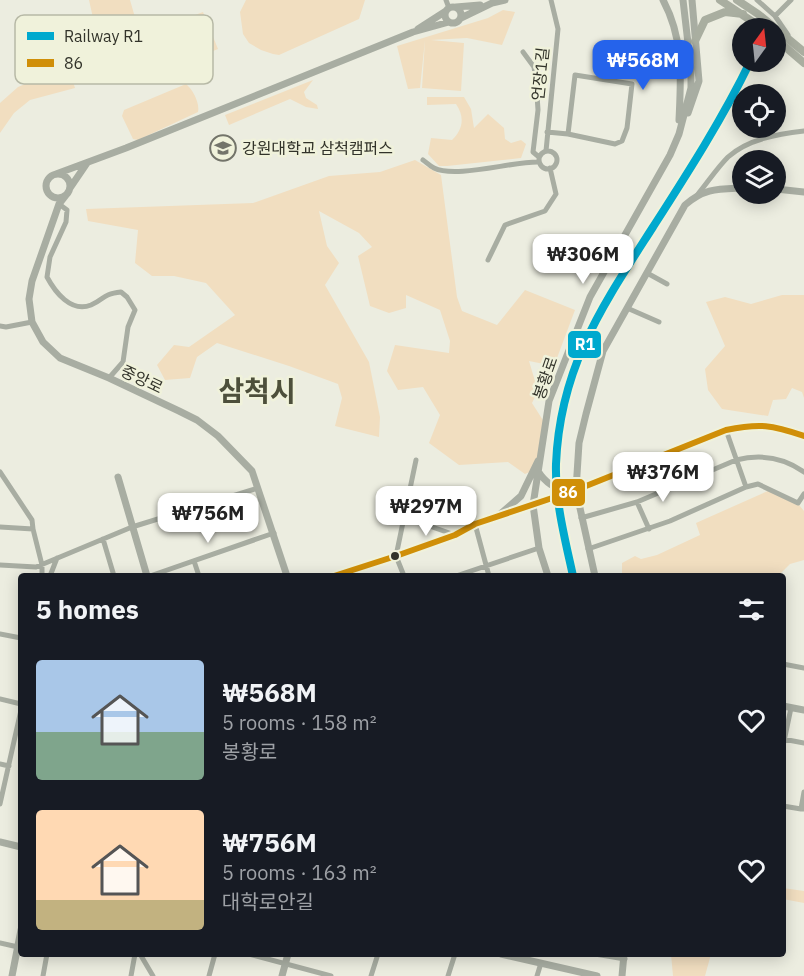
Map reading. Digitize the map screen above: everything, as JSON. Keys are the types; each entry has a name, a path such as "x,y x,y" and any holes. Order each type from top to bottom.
{"main road":[{"path":"720,0 748,18"},
{"path":"737,0 791,39 804,52"},
{"path":"695,41 705,20 725,12 743,14"},
{"path":"786,48 804,63"}],"street":[{"path":"446,0 450,9 461,13 460,18"},
{"path":"413,32 450,9 505,0"},
{"name":"언장1길","path":"546,151 558,29 551,0"},
{"path":"658,0 676,35"},
{"path":"663,0 676,35 682,64 679,134"},
{"name":"봉황로","path":"547,573 539,548 534,505 549,401 590,297 670,155 679,134 691,79 683,0"},
{"path":"679,134 699,81 692,0"},
{"path":"757,0 775,16 791,39"},
{"path":"775,16 791,0"},
{"path":"109,378 123,362 128,327 135,310 121,292 107,294 90,305 84,306 69,303 54,290 47,277 50,257 66,222 67,210 48,193 46,185 50,177 384,43 413,32 457,22 460,18 492,3"},
{"path":"449,22 446,18 450,9"},
{"path":"423,160 434,168 459,171 515,165 539,159 546,151 553,152 557,157 556,164 550,168 544,168 539,159 533,152 538,110 534,67 523,52"},
{"path":"547,132 615,144 622,141 627,129 632,84 575,75 568,134"},
{"path":"594,573 576,490 579,443 603,351 685,205 698,194 729,157 740,149 762,139 804,131"},
{"name":"중앙로","path":"87,163 59,204 32,281 29,300 32,322 43,342 60,358 109,378 197,420 218,436 252,471 286,573"},
{"path":"488,260 505,225 545,211 556,194 550,168"},
{"path":"51,196 59,198 68,192 66,178 56,174"},
{"path":"698,194 732,188"},
{"path":"786,190 804,192"},
{"path":"647,273 667,284"},
{"path":"627,308 659,322"},
{"path":"0,326 32,322"},
{"path":"343,573 455,535 475,524 576,490 726,429 751,425 776,426 804,436"},
{"path":"726,429 746,487"},
{"path":"495,519 521,496 541,456"},
{"path":"581,518 637,502 736,460 764,457 790,463 804,472"},
{"path":"403,573 396,556 416,460"},
{"path":"538,471 550,486 568,492"},
{"path":"0,472 32,520 42,573"},
{"path":"118,477 147,573"},
{"path":"588,549 649,529 746,487 758,484 798,503 804,494"},
{"path":"0,565 36,567 132,527 258,488"},
{"path":"637,502 649,529"},
{"path":"404,517 455,535"},
{"path":"475,524 488,573"},
{"path":"0,528 33,530"},
{"path":"157,573 274,533"},
{"path":"103,539 113,573"},
{"path":"465,573 539,548"},
{"path":"51,573 57,558"},
{"path":"194,561 198,573"},
{"path":"0,633 18,637"},
{"path":"786,665 804,668"},
{"path":"0,699 18,703"},
{"path":"787,707 804,710"},
{"path":"0,804 18,724"},
{"path":"786,739 804,743"},
{"path":"0,764 9,766"},
{"path":"786,806 802,809 804,792"},
{"path":"0,842 18,846"},
{"path":"0,943 18,947 12,976"},
{"path":"42,976 46,957"},
{"path":"131,976 134,957"},
{"path":"142,957 153,976"},
{"path":"209,976 214,957"},
{"path":"263,957 331,976"},
{"path":"282,976 287,957"},
{"path":"371,976 377,957"},
{"path":"448,976 454,957"},
{"path":"513,957 597,976"},
{"path":"537,957 537,976"},
{"path":"622,976 624,957"}],"shaded area":[{"path":"89,0 130,0 134,15 92,15"},
{"path":"246,0 365,0 359,19 279,55 261,50 249,43 243,34 240,12"},
{"path":"503,10 515,12 502,45 467,38 431,40 464,43 461,91 422,88 425,40 420,88 408,89 397,46 488,18"},
{"path":"213,37 218,49 213,51"},
{"path":"313,80 304,92 306,98 317,105 318,109 306,107 290,99 229,125 225,115"},
{"path":"25,84 74,84 75,88 30,100 14,113 0,133 0,103 18,87"},
{"path":"186,84 195,97 198,112 138,140 133,139 122,116 124,110"},
{"path":"427,97 464,97 471,109 474,128 488,114 504,128 505,139 511,143 521,140 526,144 521,158 439,166 428,154 431,138 452,140 460,128 462,118 456,104 427,105"},
{"path":"415,160 441,175 457,297 462,311 497,325 525,290 575,310 554,366 529,361 538,391 532,403 546,425 534,470 525,474 508,462 459,465 429,443 440,415 423,387 398,390 387,371 395,345 449,353 450,341 440,310 406,295 406,308 389,313 370,306 358,256 372,247 359,233 319,211 327,246 339,263 325,285 369,362 380,417 379,437 335,426 342,398 338,384 217,343 197,357 190,378 165,380 157,365 174,345 189,347 235,315 206,283 174,276 152,276 135,263 138,230 88,221 86,209 253,203 329,176 380,172"},
{"path":"782,295 804,295 804,398 802,392 792,388 786,399 773,400 768,416 722,409 708,390 705,369 725,346 706,302 725,297 751,304"},
{"path":"770,490 795,500 804,511 804,560 790,564 781,573 622,573 622,563 635,556 641,559 657,555 700,535 696,523"},
{"path":"786,888 804,891 804,903 786,900"},
{"path":"671,957 710,957 705,976 673,976"}],"rail line":[{"name":"R1","path":"572,573 559,506 556,464 559,429 575,367 601,310 704,146 745,72"}],"transit line":[{"name":"86","path":"343,573 455,535 475,524 576,490 726,430 766,426 804,436"}],"place":[{"name":"강원대학교 삼척캠퍼스","path":"223,148"}],"district":[{"name":"삼척시","path":"257,390"}]}
